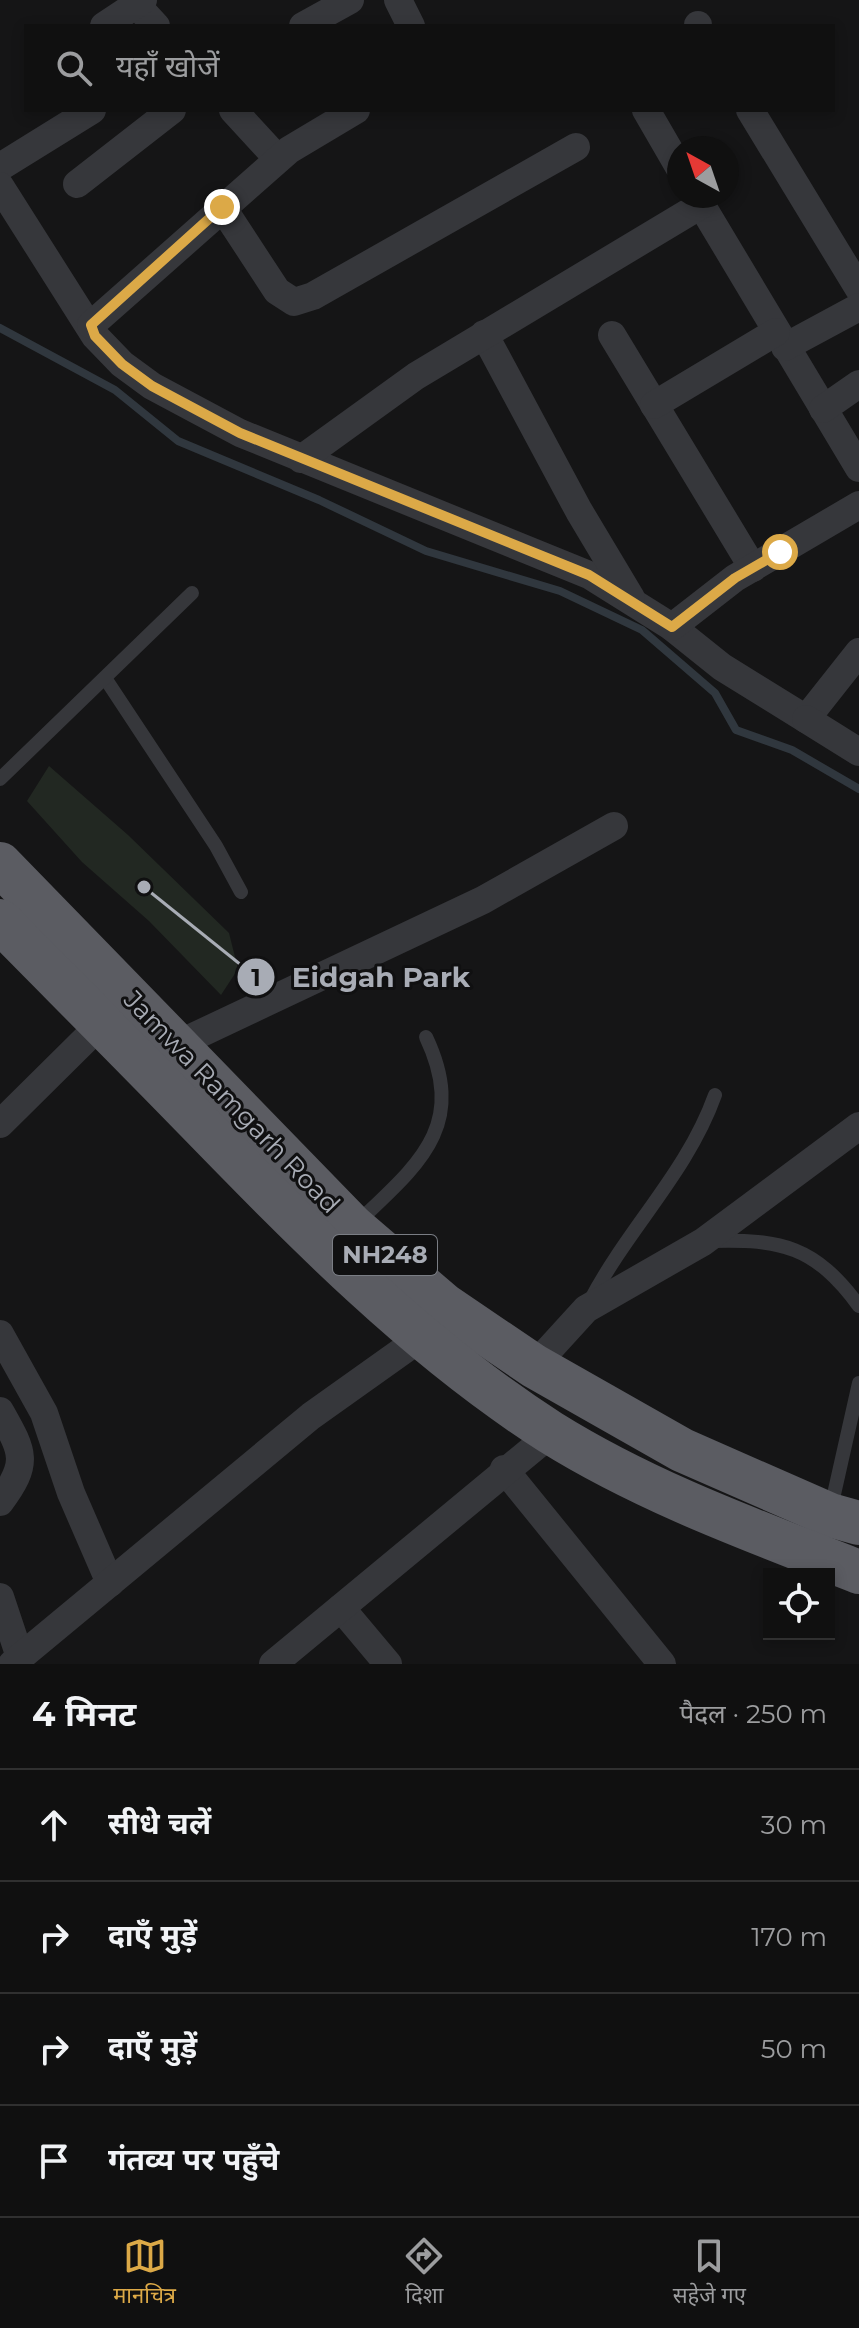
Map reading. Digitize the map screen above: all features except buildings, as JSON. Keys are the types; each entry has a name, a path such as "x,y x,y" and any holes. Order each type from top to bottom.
{"highway":[{"name":"Jamwa Ramgarh Road","path":"0,864 353,1227 444,1305 534,1366 682,1450 844,1519"},
{"name":"Jamwa Ramgarh Road","path":"0,921 259,1185 422,1337 485,1387 552,1433 710,1514 859,1572"}],"street":[{"path":"307,24 350,0"},
{"path":"398,0 410,24"},
{"path":"107,24 137,2 154,24"},
{"path":"0,167 89,112"},
{"path":"77,184 169,112"},
{"path":"235,112 278,159"},
{"path":"91,325 278,159 353,112"},
{"path":"647,112 667,146"},
{"path":"751,112 859,289"},
{"path":"222,207 277,291 294,302 313,296 576,147"},
{"path":"0,186 108,351 152,386 240,433 589,575 672,627 722,667 859,752"},
{"path":"301,459 371,407 685,208"},
{"path":"703,208 859,468"},
{"path":"654,405 781,339 859,307"},
{"path":"484,334 579,511 633,602"},
{"path":"612,335 753,568"},
{"path":"823,409 859,384"},
{"path":"672,627 753,568 859,505"},
{"path":"806,719 859,652"},
{"path":"176,1045 483,900 614,826"},
{"path":"0,1124 102,1023"},
{"path":"534,1366 586,1309 703,1242 859,1126"},
{"path":"0,1334 44,1413 71,1493 110,1583"},
{"path":"0,1597 16,1660 311,1416 422,1337"},
{"path":"0,1411 21,1448 21,1457 18,1477 0,1502"},
{"path":"273,1664 504,1469 552,1433"},
{"path":"504,1469 662,1664"},
{"path":"341,1608 388,1664"}],"lane":[{"path":"0,779 192,593"},
{"path":"105,678 216,846 241,892"},
{"path":"353,1227 423,1160 436,1131 439,1064 426,1037"},
{"path":"586,1309 613,1257 688,1156 715,1095"},
{"path":"703,1242 763,1240 789,1246 844,1286 859,1306"},
{"path":"844,1519 859,1383"}],"shaded area":[{"path":"49,766 128,835 229,933 238,969 221,995 149,921 82,862 27,801"}],"waterway":[{"path":"0,328 115,390 178,441 319,500 426,551 560,591 642,630 715,693 736,730 792,750 859,789"}],"place":[{"name":"Eidgah Park","path":"144,887"}],"route":[{"path":"222,207 91,325 95,336 108,351 152,386 240,433 589,575 672,627 735,578 780,552"}]}
